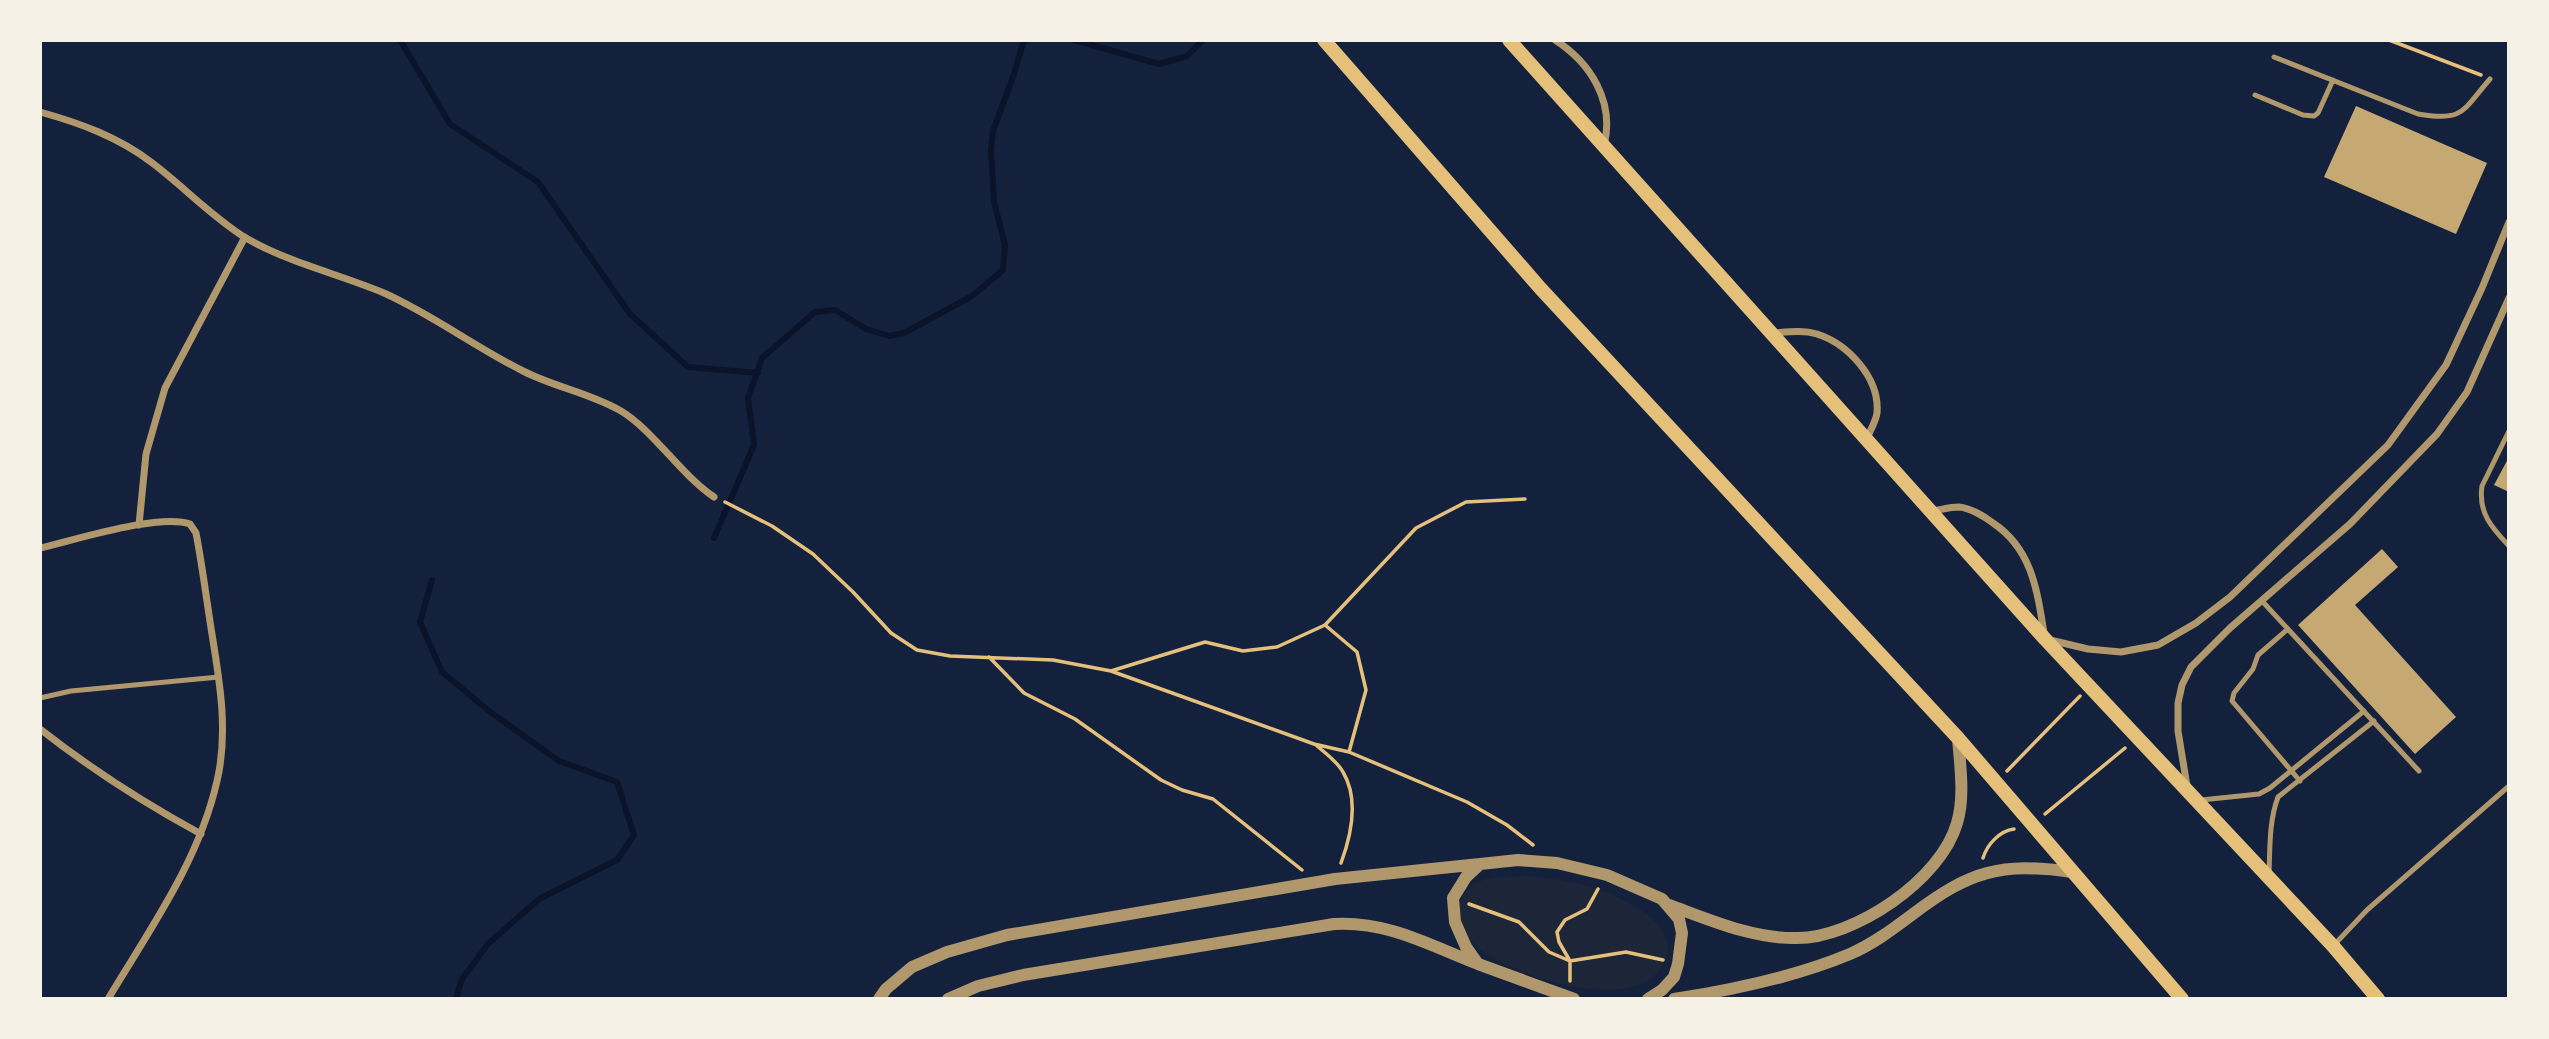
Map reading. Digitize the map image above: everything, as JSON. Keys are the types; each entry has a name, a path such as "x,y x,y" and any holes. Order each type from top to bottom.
{"main road":[{"path":"1324,40 1541,289 1958,738 2182,999"},
{"path":"1509,40 2045,639 2333,947 2378,999"}],"street":[{"path":"1555,40 1581,61 1599,87 1607,117 1608,132 1604,146"},
{"path":"40,112 112,136 149,161 245,237 423,312 521,370 554,385 594,398 624,413 684,474 714,497"},
{"path":"1931,511 1959,508 1973,512 1987,519 2011,538 2029,564 2035,579 2045,639 2088,649 2121,652 2158,645 2196,623 2230,597 2388,445 2446,365 2465,329 2509,222"},
{"path":"139,525 146,454 165,388 245,237"},
{"path":"2192,795 2178,732 2178,703 2182,685 2191,667 2350,524 2437,434 2467,392 2509,298"},
{"path":"1772,334 1802,331 1816,334 1842,346 1853,356 1867,377 1875,401 1877,414 1867,439"},
{"path":"40,548 139,525 174,520 190,524 196,533 219,677 222,704 218,780 201,834 184,872 108,999"},
{"path":"40,729 123,789 201,834"},
{"path":"1668,905 1765,936 1815,937 1860,922 1911,888 1946,847 1958,823 1961,788 1958,738"},
{"path":"879,999 886,989 912,967 947,951 1007,935 1335,879 1518,860 1557,863 1607,875 1662,899 1668,905 1679,919 1682,933 1678,964 1674,976 1662,990 1648,999"},
{"path":"1478,964 1458,930 1452,907 1453,898 1466,877 1480,864"},
{"path":"1674,999 1727,991 1850,954 1876,941 1959,882 1981,874 2032,867 2072,872"},
{"path":"948,999 978,986 1023,975 1334,924 1354,923 1407,933 1478,964 1573,998"}],"lane":[{"path":"2274,57 2418,114 2443,118 2467,108 2490,79"},
{"path":"2255,95 2302,115 2315,116 2333,80"},
{"path":"2508,544 2486,518 2480,494 2509,430"},
{"path":"2262,601 2419,771"},
{"path":"2288,628 2258,655 2253,669 2234,693 2232,701 2300,781"},
{"path":"40,698 71,691 219,677"},
{"path":"2192,795 2259,794 2364,711"},
{"path":"2269,879 2274,809 2278,797 2374,722"},
{"path":"2328,740 2337,751"},
{"path":"2333,947 2367,909 2509,786"}],"path":[{"path":"2389,40 2490,79"},
{"path":"714,497 772,526 813,554 891,633 906,644 934,654 1053,660 1111,671 1314,744 1349,752 1488,812 1557,863"},
{"path":"1111,671 1205,642 1243,651 1277,648 1325,625 1416,528 1466,502 1525,499"},
{"path":"1325,625 1357,652 1366,690 1349,752"},
{"path":"989,657 1024,694 1074,719 1161,780 1182,790 1213,799 1317,883"},
{"path":"1995,782 2089,686"},
{"path":"1981,874 1984,853 1996,837 2007,830 2032,825 2137,737"},
{"path":"1314,744 1344,774 1350,793 1350,833 1335,879"},
{"path":"1573,998 1570,961 1559,942 1558,932 1565,920 1587,909 1591,898 1607,875"},
{"path":"1453,898 1519,922 1549,953 1570,961 1626,952 1678,964"}],"shaded area":[{"path":"1525,876 1588,886 1617,897 1647,915 1659,926 1666,938 1667,953 1661,968 1644,982 1621,989 1593,989 1533,976 1483,951 1467,937 1459,921 1463,896 1468,889 1483,880"}],"building":[{"path":"2356,106 2487,163 2456,234 2324,177"},
{"path":"2509,457 2509,492 2494,485"},
{"path":"2382,549 2398,567 2355,605 2456,717 2415,754 2298,625"}],"waterway":[{"path":"400,40 450,124 538,182 630,314 688,367 758,373"},
{"path":"714,538 754,445 748,398 762,358 815,312 835,310 866,329 889,336 904,333 972,296 1003,270 1005,245 994,202 991,150 993,131 1026,40"},
{"path":"1074,40 1159,64 1187,56 1203,40"},
{"path":"432,580 420,622 442,672 489,711 559,761 617,782 634,835 617,860 539,899 488,944 462,979 456,999"}]}
